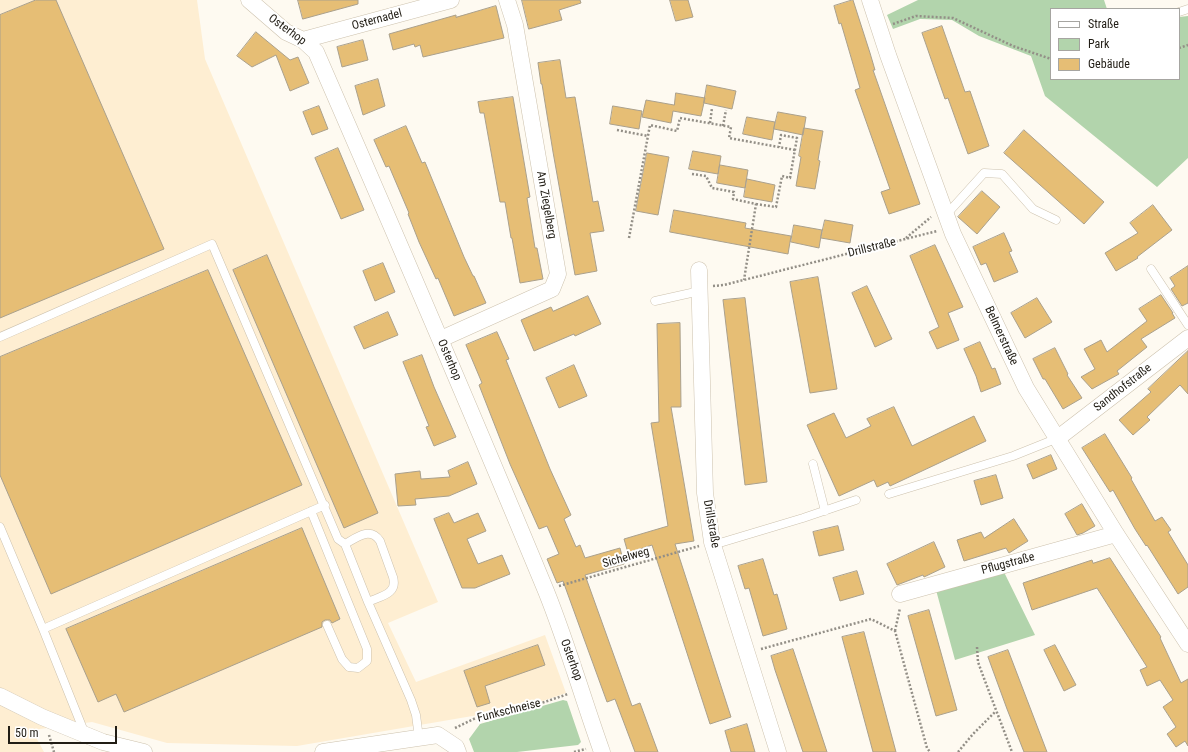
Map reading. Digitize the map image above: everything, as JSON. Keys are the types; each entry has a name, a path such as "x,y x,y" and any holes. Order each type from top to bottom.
{"street":[{"name":"Osterhop","path":"250,0 286,32 304,40 316,52 441,339 545,590 582,690 602,752"},
{"name":"Osternadel","path":"304,40 451,0"},
{"name":"Am Ziegelberg","path":"441,339 552,289 558,274 515,25 507,0"},
{"name":"Belmerstraße","path":"870,0 888,55 947,216 1026,388 1116,534 1188,644"},
{"name":"Drillstraße","path":"699,270 705,493 713,544 778,752"},
{"name":"Sandhofstraße","path":"1058,438 1188,338"},
{"name":"Pflugstraße","path":"900,599 1116,534"},
{"path":"0,696 42,717 85,734 104,747 144,752"},
{"path":"323,752 438,735 456,747 458,752"}],"lane":[{"path":"947,216 984,173 1002,174 1033,209 1056,220"},
{"path":"0,337 212,244 325,505 338,539 345,544 368,602 411,700 416,715 419,738"},
{"path":"1151,269 1188,325"},
{"path":"655,301 700,289"},
{"path":"889,494 1013,456 1058,438"},
{"path":"813,464 825,511"},
{"path":"713,544 825,511 856,500"},
{"path":"43,629 325,505"},
{"path":"311,511 367,648 367,661 358,668 349,667 342,659 328,625"},
{"path":"0,527 85,734"},
{"path":"345,544 363,535 370,534 377,536 380,541 394,583 390,592 368,602"}],"path":[{"path":"880,28 916,16 953,18 1013,46 1050,60"},
{"path":"710,123 712,108"},
{"path":"723,126 726,110"},
{"path":"629,238 650,125 677,131 680,118 710,123 731,127 729,138 795,150"},
{"path":"617,130 648,136"},
{"path":"692,174 706,176 712,188 734,192 733,199 776,207 782,176 790,178 797,138 781,135 779,147"},
{"path":"744,280 756,204"},
{"path":"904,240 947,216"},
{"name":"Drillstraße","path":"700,289 724,285 904,240 947,216"},
{"name":"Sichelweg","path":"545,590 713,544"},
{"path":"900,599 895,631 930,752"},
{"path":"746,653 871,619 895,631"},
{"path":"977,647 978,662 1012,752"},
{"name":"Funkschneise","path":"438,735 482,715 524,708 582,690"},
{"path":"958,752 973,734 996,711"}],"shaded area":[{"path":"0,0 197,0 205,59 438,602 388,623 416,682 545,635 566,693 525,707 297,746 167,743 92,722 32,730 44,752 0,752"}],"green space":[{"path":"918,0 1104,0 1107,8 1050,8 1050,80 1180,80 1180,17 1188,16 1188,158 1157,187 1045,96 1031,56 979,36 952,20 920,19 893,29 887,15"},
{"path":"1003,570 1035,635 955,660 936,590"},
{"path":"563,700 567,701 581,742 578,745 517,752 474,752 469,739 480,724"}],"building":[{"path":"36,0 56,0 164,249 0,318 0,15"},
{"path":"298,0 358,0 358,4 303,19"},
{"path":"522,0 580,0 581,3 559,10 562,20 529,29"},
{"path":"670,0 688,0 693,17 676,21"},
{"path":"853,0 875,70 873,70 920,204 889,214 881,192 890,189 855,90 860,88 841,23 839,24 834,6"},
{"path":"496,6 504,38 423,57 420,45 415,47 414,44 393,50 389,34 456,15 456,17"},
{"path":"942,26 965,92 970,91 989,146 968,154 948,98 945,99 922,33"},
{"path":"256,32 290,60 298,57 309,83 290,91 276,55 252,67 237,56"},
{"path":"363,40 368,60 342,67 337,47"},
{"path":"560,60 566,98 575,97 593,202 598,201 604,231 590,233 597,271 575,275 538,63"},
{"path":"378,79 385,106 363,115 355,86"},
{"path":"707,85 736,91 732,109 704,103"},
{"path":"676,93 705,98 701,116 673,111 671,123 642,117 646,100 674,105"},
{"path":"513,97 530,197 527,198 535,248 537,248 543,279 520,283 505,202 500,202 484,113 480,113 478,102"},
{"path":"319,106 328,129 312,135 303,112"},
{"path":"613,106 642,111 639,129 610,124"},
{"path":"778,112 806,117 803,135 774,129"},
{"path":"747,117 775,122 772,140 743,134"},
{"path":"406,126 422,163 425,162 464,257 486,303 454,316 438,278 436,279 419,242 408,214 409,213 389,166 386,167 374,140"},
{"path":"804,128 823,131 815,189 796,186"},
{"path":"1024,130 1104,202 1084,224 1004,153"},
{"path":"338,148 364,210 341,219 315,158"},
{"path":"693,151 721,156 718,174 689,169"},
{"path":"647,153 669,157 658,215 636,211"},
{"path":"720,165 748,170 745,188 717,183"},
{"path":"747,179 775,185 772,202 744,197"},
{"path":"982,191 1000,207 977,234 958,217"},
{"path":"1153,205 1172,230 1137,257 1138,258 1116,271 1105,253 1138,233 1130,223"},
{"path":"674,210 746,223 745,228 791,236 788,254 670,232"},
{"path":"825,220 853,225 850,243 821,238"},
{"path":"794,225 822,230 819,248 791,242"},
{"path":"1004,233 1012,251 1009,252 1018,272 994,282 986,263 981,265 973,247"},
{"path":"935,245 963,307 948,313 959,340 937,349 929,332 939,327 910,256"},
{"path":"267,255 378,513 344,528 233,270"},
{"path":"383,263 395,292 375,301 363,271"},
{"path":"1188,266 1188,303 1182,306 1171,289 1175,286 1170,278"},
{"path":"208,270 302,485 51,594 0,475 0,357"},
{"path":"818,277 837,389 810,393 790,282"},
{"path":"867,286 892,339 875,347 852,293"},
{"path":"1161,295 1175,318 1141,339 1147,347 1117,371 1119,374 1092,389 1081,377 1095,369 1084,349 1101,340 1107,352 1147,321 1139,309"},
{"path":"588,296 601,324 575,336 574,334 534,351 521,320 551,307 553,311"},
{"path":"745,298 767,482 745,485 723,300"},
{"path":"1037,298 1052,322 1025,338 1011,313"},
{"path":"388,312 398,335 364,349 354,327"},
{"path":"680,323 681,407 671,407 694,541 675,544 731,717 710,724 652,545 628,553 624,539 668,526 651,423 659,422 657,324"},
{"path":"497,332 509,359 506,360 550,469 571,515 564,519 576,547 580,545 585,558 620,548 624,564 585,575 632,706 640,703 658,752 635,752 615,699 607,702 563,581 557,583 547,559 559,554 547,526 539,529 510,464 479,385 482,383 466,345"},
{"path":"980,342 992,369 995,368 1001,384 981,392 976,376 964,349"},
{"path":"1055,348 1068,374 1067,375 1082,398 1063,409 1045,379 1043,379 1033,359"},
{"path":"1188,351 1188,394 1180,385 1147,417 1150,420 1133,435 1119,420 1151,392 1148,389"},
{"path":"422,355 456,437 434,446 426,427 429,426 403,362"},
{"path":"574,365 587,396 559,408 546,378"},
{"path":"894,407 912,446 974,416 986,441 890,486 888,482 877,487 874,480 839,496 807,425 834,413 846,438 871,426 867,419"},
{"path":"1105,434 1132,478 1131,479 1155,521 1162,517 1171,530 1168,532 1188,565 1188,587 1178,594 1135,529 1113,490 1110,492 1082,448"},
{"path":"1051,455 1057,469 1033,479 1027,465"},
{"path":"468,462 477,484 449,496 415,499 416,505 398,506 395,474 420,471 421,479 450,477 448,471"},
{"path":"996,475 1003,498 981,505 974,481"},
{"path":"1082,504 1095,526 1077,535 1065,514"},
{"path":"449,513 454,523 478,513 486,531 467,539 478,564 502,555 510,574 475,588 462,588 434,519"},
{"path":"1014,519 1028,541 1009,553 1006,548 964,561 957,540 981,532 984,538"},
{"path":"838,526 844,550 819,556 813,532"},
{"path":"302,528 340,619 332,623 330,620 325,620 322,622 322,627 124,712 116,694 98,702 66,629"},
{"path":"934,542 945,567 924,577 923,575 897,585 887,564"},
{"path":"1110,558 1161,637 1160,638 1181,683 1188,679 1188,746 1185,741 1176,747 1167,734 1176,727 1163,707 1173,700 1160,680 1147,686 1140,670 1147,667 1097,588 1032,610 1023,583 1092,560 1093,563"},
{"path":"763,559 774,595 777,594 787,629 763,636 749,588 745,589 738,566"},
{"path":"857,571 864,594 840,601 833,578"},
{"path":"929,610 957,710 936,716 908,616"},
{"path":"864,632 896,752 873,752 842,637"},
{"path":"538,645 545,665 485,686 490,703 477,707 464,671"},
{"path":"1055,645 1076,685 1064,691 1044,650"},
{"path":"793,649 827,752 803,752 775,670 771,656"},
{"path":"1008,650 1047,752 1024,752 1007,709 988,657"},
{"path":"747,724 755,752 731,752 725,731"}]}
